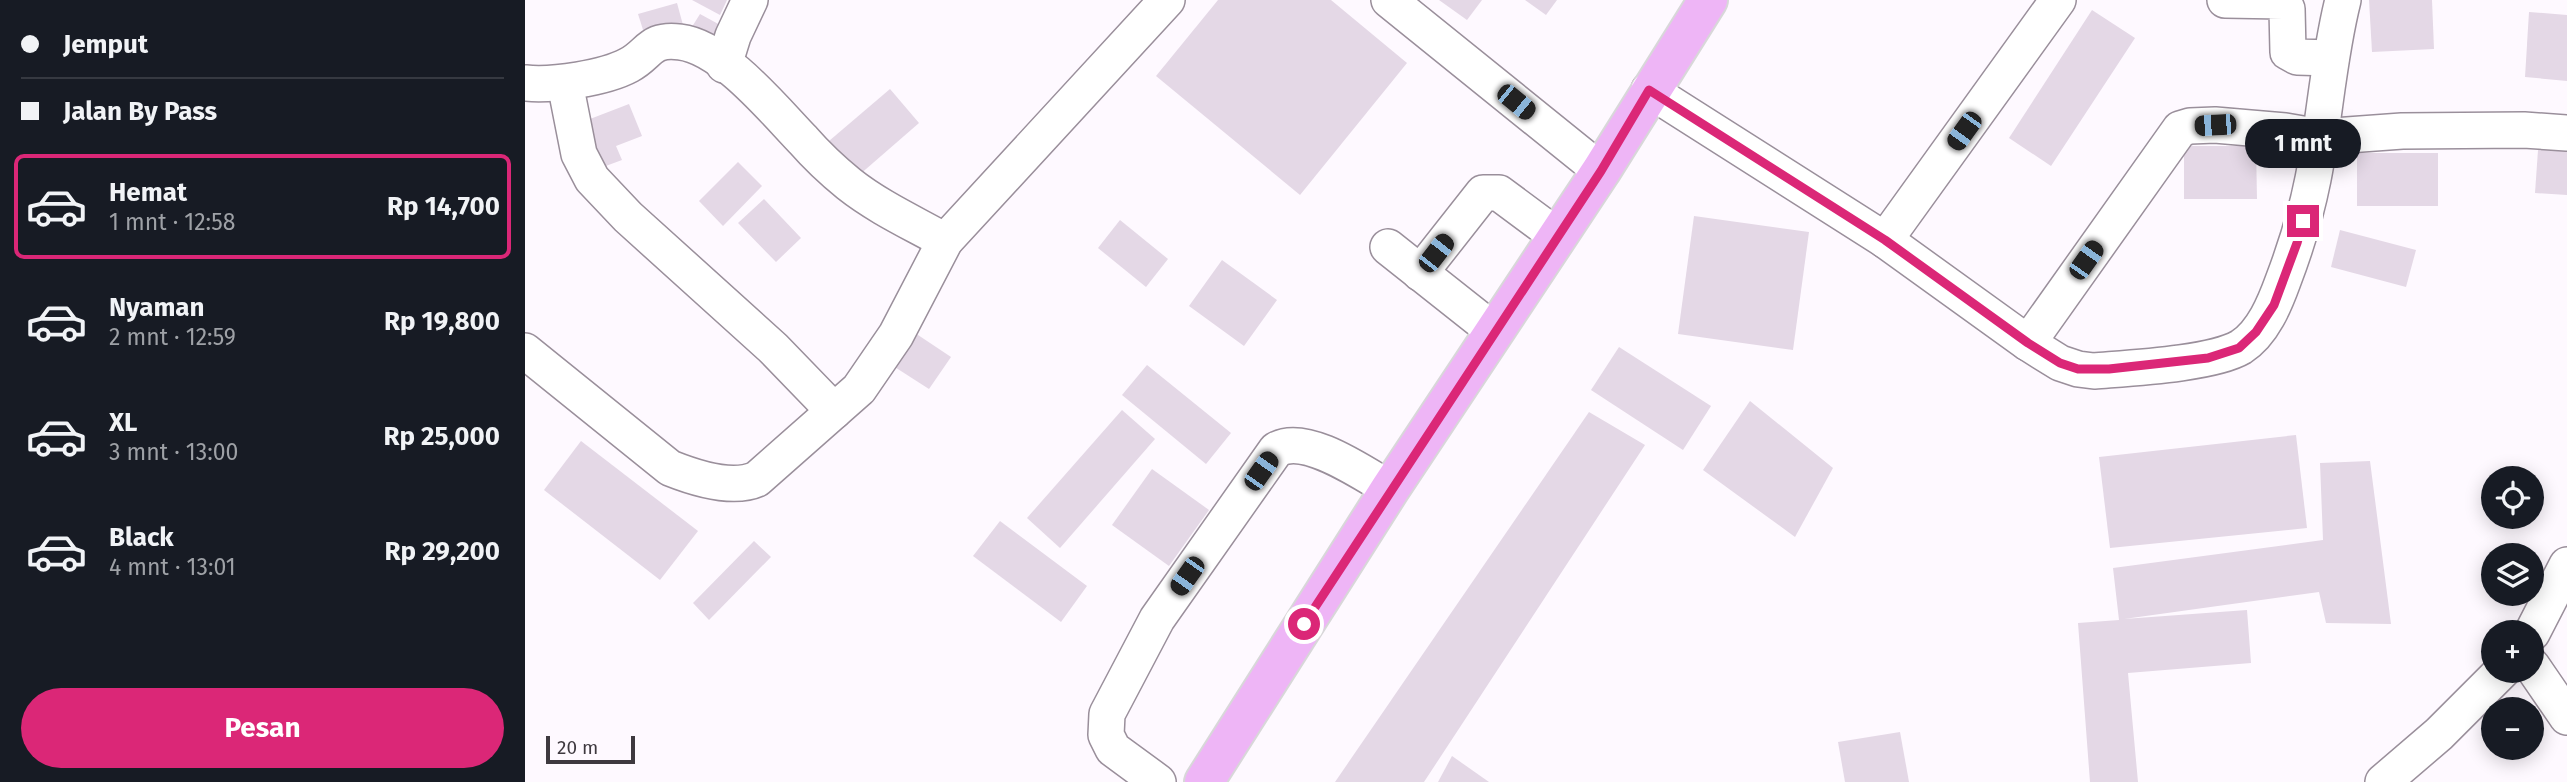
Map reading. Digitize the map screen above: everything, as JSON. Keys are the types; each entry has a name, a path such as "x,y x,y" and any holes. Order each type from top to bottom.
{"highway":[{"path":"1204,782 1390,489 1601,171 1649,90 1708,0"}],"street":[{"path":"725,65 733,36 750,0"},
{"path":"525,351 670,468 683,474 736,484 757,479 859,389 896,335 945,242 1167,0"},
{"path":"1389,0 1601,171"},
{"path":"1885,240 2058,0"},
{"path":"2225,0 2283,1 2287,9 2288,52 2297,57 2331,58"},
{"path":"1649,90 1885,240 2060,363 2078,369 2094,370 2208,358 2239,348 2256,332 2274,305 2297,243 2313,178 2331,58 2343,0"},
{"path":"525,83 565,83 627,66 649,48 665,42 692,44 762,94 805,143 852,186 945,242"},
{"path":"565,83 579,154 592,179 628,217 773,348 834,411"},
{"path":"2028,343 2176,132 2190,126 2215,125 2320,137 2402,131 2524,130 2567,133"},
{"path":"1420,273 1483,193 1488,191 1499,193 1557,236"},
{"path":"1388,247 1495,331"},
{"path":"1158,782 1113,749 1106,735 1107,714 1157,619 1276,450 1292,443 1306,446 1348,465 1390,489"},
{"path":"2539,620 2567,565"},
{"path":"2383,782 2439,734 2490,683"},
{"path":"2544,683 2567,717"}],"building":[{"path":"692,0 727,0 720,15"},
{"path":"1218,0 1331,0 1407,63 1300,195 1156,76"},
{"path":"1439,0 1482,0 1467,20"},
{"path":"1525,0 1557,0 1546,15"},
{"path":"2369,0 2432,0 2434,49 2372,52"},
{"path":"677,3 683,25 645,36 638,14"},
{"path":"2092,10 2135,38 2051,166 2009,138"},
{"path":"2529,12 2567,15 2567,81 2525,77"},
{"path":"700,14 722,26 713,43 690,30"},
{"path":"890,89 919,123 858,176 829,141"},
{"path":"629,104 642,136 616,146 622,160 595,170 577,124"},
{"path":"2184,146 2256,146 2257,199 2184,199"},
{"path":"2538,150 2567,151 2567,195 2535,193"},
{"path":"2357,153 2438,153 2438,206 2357,206"},
{"path":"738,162 762,186 723,226 699,201"},
{"path":"764,199 801,238 776,262 738,223"},
{"path":"1694,216 1809,232 1793,350 1678,334"},
{"path":"1120,220 1168,259 1146,287 1098,248"},
{"path":"2340,230 2416,250 2406,287 2331,267"},
{"path":"1222,260 1277,300 1244,346 1189,306"},
{"path":"912,331 951,357 929,389 890,364"},
{"path":"1619,347 1711,406 1683,450 1591,390"},
{"path":"1147,365 1231,433 1206,464 1122,395"},
{"path":"1750,401 1833,468 1795,537 1703,470"},
{"path":"1122,410 1155,439 1060,548 1027,518"},
{"path":"1589,412 1645,445 1424,782 1335,782"},
{"path":"2296,435 2307,528 2110,548 2099,457"},
{"path":"581,441 698,531 660,580 544,490"},
{"path":"2370,461 2391,624 2326,623 2319,592 2124,619 2247,610 2251,663 2128,673 2138,782 2090,782 2078,623 2119,620 2113,568 2323,540 2320,463"},
{"path":"1152,469 1209,510 1169,566 1112,525"},
{"path":"1000,521 1087,586 1061,622 973,556"},
{"path":"754,541 771,557 709,620 693,603"},
{"path":"1900,732 1909,782 1845,782 1838,742"},
{"path":"1452,756 1489,782 1438,782"}],"route":[{"path":"1304,624 1601,171 1649,90 1885,240 2028,343 2060,363 2078,369 2109,369 2208,358 2239,348 2256,332 2274,305 2303,221"}]}
